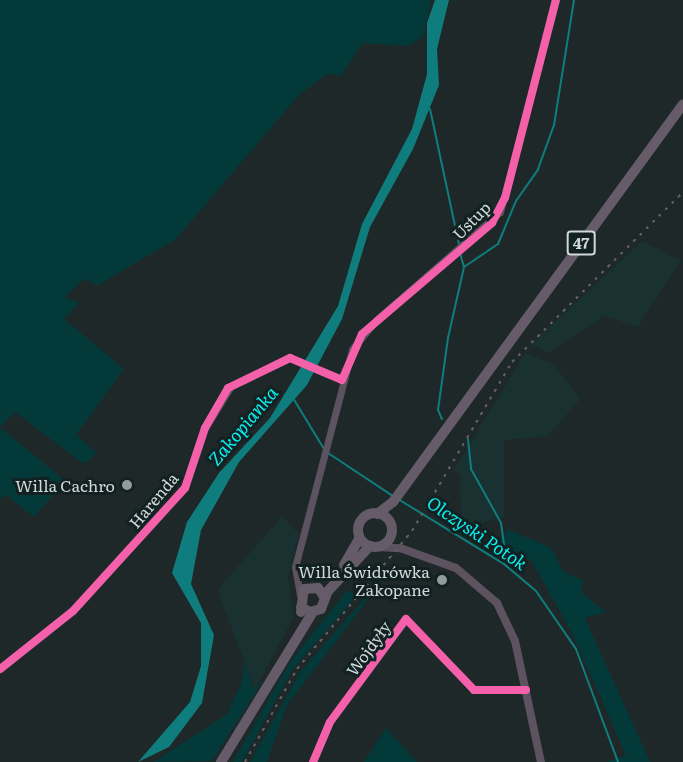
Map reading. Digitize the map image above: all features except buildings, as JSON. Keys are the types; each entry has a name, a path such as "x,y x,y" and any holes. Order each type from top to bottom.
{"main road":[{"name":"47","path":"391,537 391,523 399,499 424,459 683,104"},
{"name":"47","path":"300,595 335,578 359,538 362,520 399,499"},
{"path":"376,514 391,523"},
{"path":"221,762 298,633 313,612 374,547 391,537"},
{"path":"359,538 374,547"},
{"path":"314,588 325,598"},
{"path":"298,633 300,595"},
{"path":"301,607 313,612"}],"street":[{"name":"Ustup","path":"294,575 342,380 362,333 500,212 556,0"},
{"name":"Harenda","path":"0,669 73,610 185,488 205,428 226,391 259,369 296,360 342,380"},
{"path":"391,537 400,548"},
{"path":"374,547 400,548 456,568 491,596 512,632 541,762"},
{"path":"294,575 314,588"},
{"path":"294,575 300,595"},
{"name":"Wojdyły","path":"313,762 330,722 406,619 474,690 526,690"}],"shaded area":[{"path":"0,0 431,0 423,37 407,46 363,43 341,76 327,74 298,96 176,239 97,286 84,279 65,297 79,303 64,319 124,369 76,435 97,453 84,464 15,412 0,427"},
{"path":"642,241 681,261 638,327 605,316 549,353 531,344"},
{"path":"525,353 553,364 580,399 548,436 504,440 504,517 461,528 460,474 453,472"},
{"path":"0,427 65,481 34,517 5,494 0,500"},
{"path":"282,516 299,534 288,578 294,617 255,689 217,590"},
{"path":"508,529 551,548 563,571 582,580 582,593 606,612 585,618 650,762 607,762 626,755 572,633 531,560 517,551 508,563 494,554"},
{"path":"394,565 287,705 267,762 250,762 301,671"},
{"path":"348,590 357,595 292,670 242,762 233,762 292,659"},
{"path":"244,661 254,689 263,681 212,761 154,762 227,714 242,682"},
{"path":"386,728 417,762 364,762"}],"water":[{"path":"435,0 449,0 437,49 439,85 413,149 370,227 342,319 307,385 239,462 201,530 191,584 214,635 202,703 169,747 138,762 190,702 201,666 201,623 172,573 187,522 219,473 270,418 338,306 362,224 412,129 427,74 427,23"}],"waterway":[{"path":"464,267 498,244 516,201 538,169 554,125 574,0"},
{"path":"430,109 459,244"},
{"path":"442,419 438,410 448,338 464,267 459,250"},
{"name":"Olczyski Potok","path":"293,398 324,449"},
{"path":"468,439 471,469 501,523 507,567"},
{"name":"Olczyski Potok","path":"328,453 393,496"},
{"name":"Olczyski Potok","path":"398,499 504,564 536,591 576,649 618,762"}],"railway":[{"path":"245,762 297,669 412,531 512,362 683,192"}],"cycle path":[{"path":"0,669 73,611 185,488 205,428 228,388 290,358 342,380 362,334 492,223 505,198 556,0"},
{"path":"313,762 330,722 406,619 474,690 526,690"}],"place":[{"name":"Willa Cachro","path":"127,485"},
{"name":"Willa Świdrówka Zakopane","path":"442,580"}],"water label":[{"name":"Zakopianka","path":"243,426"}]}
